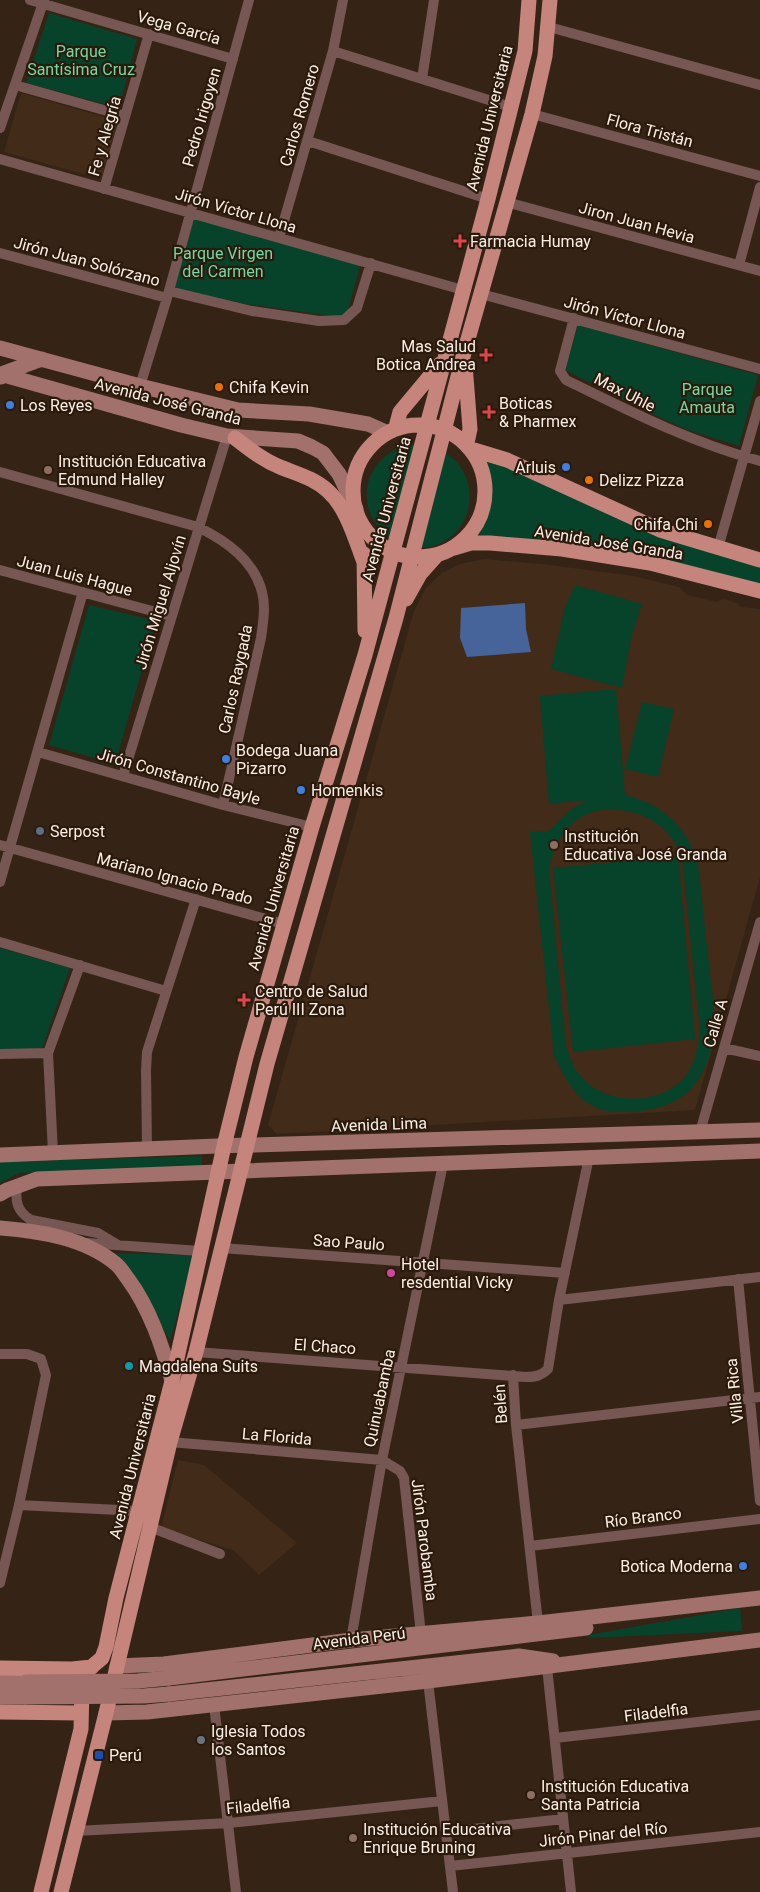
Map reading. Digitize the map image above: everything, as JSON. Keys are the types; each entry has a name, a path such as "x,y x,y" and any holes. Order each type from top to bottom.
{"main road":[{"name":"Avenida Universitaria","path":"41,1892 81,1730 82,1687 86,1674 102,1658 106,1647 172,1381 218,1172 246,1057 312,827 365,655 488,199 525,51 529,0"},
{"name":"Avenida Universitaria","path":"60,1892 106,1713 170,1442 196,1352 266,1064 396,618 464,353 532,114 545,56 550,0"},
{"name":"Avenida José Granda","path":"0,348 238,410 309,414 391,429"},
{"path":"396,618 420,574 443,552 462,541 472,529 483,503 482,478 470,447 470,414 464,353"},
{"path":"0,376 42,359"},
{"path":"365,655 364,562 354,494 356,479 368,452 391,429 400,412 443,361"},
{"name":"Avenida José Granda","path":"0,376 231,437 298,441 323,454 339,474 358,516"},
{"path":"391,429 426,425 444,428"},
{"name":"Avenida José Granda","path":"444,428 456,434 470,447 507,460 660,530 760,560"},
{"path":"231,437 278,466 312,479 328,491 345,514 364,562"},
{"path":"358,516 369,535 392,553"},
{"name":"Avenida José Granda","path":"392,553 411,558 443,552 471,543 562,549 650,563 760,591"},
{"name":"Avenida Lima","path":"0,1155 247,1145 760,1130"},
{"path":"0,1194 37,1179 760,1151"},
{"path":"0,1228 24,1230 77,1243 97,1252 117,1265 140,1296 161,1344 172,1381"},
{"name":"Avenida Perú","path":"117,1666 164,1664 351,1640 538,1623 760,1598"},
{"name":"Avenida Perú","path":"0,1682 26,1690 144,1696 169,1686 586,1628 720,1602"},
{"name":"Avenida Perú","path":"106,1713 147,1712 214,1705 574,1664 760,1640"},
{"name":"Avenida Perú","path":"169,1686 519,1656 574,1664"},
{"path":"0,1668 72,1669 92,1667"},
{"name":"Avenida Perú","path":"0,1697 26,1690"},
{"path":"0,1712 81,1713"}],"street":[{"name":"Vega García","path":"30,0 44,2 233,59"},
{"name":"Pedro Irigoyen","path":"140,386 168,294 249,0"},
{"name":"Carlos Romero","path":"279,238 333,51 343,0"},
{"path":"422,79 434,0"},
{"path":"0,128 44,2"},
{"path":"549,27 760,84"},
{"name":"Fe y Alegría","path":"104,189 149,34"},
{"path":"333,51 511,107"},
{"path":"22,87 125,116"},
{"name":"Flora Tristán","path":"532,114 760,176"},
{"path":"308,141 488,199"},
{"name":"Jirón Víctor Llona","path":"0,160 463,290"},
{"path":"739,265 760,187"},
{"name":"Jiron Juan Hevia","path":"506,202 760,271"},
{"name":"Jirón Juan Solórzano","path":"0,253 168,294 319,322 344,320 357,308 370,263"},
{"name":"Jirón Víctor Llona","path":"481,294 760,369"},
{"name":"Max Uhle","path":"574,318 560,370 566,380 652,423 744,457 760,461"},
{"path":"718,548 760,401"},
{"name":"Jirón Miguel Aljovín","path":"123,776 198,527 231,437"},
{"name":"Carlos Raygada","path":"0,472 198,527 221,539 242,556 255,574 262,592 264,615 261,638 223,805"},
{"name":"Juan Luis Hague","path":"0,570 171,616"},
{"path":"0,882 5,846 38,752 83,592"},
{"name":"Jirón Constantino Bayle","path":"38,752 223,805 312,827"},
{"name":"Mariano Ignacio Prado","path":"5,846 284,924"},
{"path":"147,1149 147,1052 196,899"},
{"name":"Calle A","path":"700,1132 760,922"},
{"path":"0,942 166,991"},
{"path":"53,1153 48,1052 80,965"},
{"path":"724,1048 760,1056"},
{"path":"0,1054 48,1052"},
{"name":"Belén","path":"538,1623 512,1376 537,1376 543,1374 548,1369 565,1273 589,1157"},
{"name":"Quinuabamba","path":"351,1640 382,1460 443,1164"},
{"path":"17,1186 16,1201 19,1209 23,1215 31,1220 98,1233 118,1245"},
{"path":"77,1243 200,1251"},
{"name":"Sao Paulo","path":"221,1248 565,1273"},
{"path":"560,1300 760,1277"},
{"name":"Villa Rica","path":"738,1279 755,1398 760,1501"},
{"name":"El Chaco","path":"196,1352 512,1376"},
{"path":"0,1354 28,1354 41,1360 46,1375 19,1505 0,1583"},
{"path":"516,1425 755,1398"},
{"name":"La Florida","path":"170,1442 382,1460"},
{"name":"Jirón Parobamba","path":"382,1460 400,1471 404,1478 422,1634"},
{"path":"19,1505 139,1511"},
{"name":"Río Branco","path":"530,1546 760,1519"},
{"path":"150,1527 220,1554"},
{"path":"547,1667 571,1892"},
{"path":"428,1681 453,1892"},
{"path":"214,1705 236,1892"},
{"name":"Filadelfia","path":"555,1738 760,1715"},
{"name":"Filadelfia","path":"76,1831 229,1823 442,1801"},
{"path":"446,1832 563,1819"},
{"name":"Jirón Pinar del Río","path":"450,1866 760,1832"}],"shaded area":[{"path":"21,93 118,121 101,179 4,152"},
{"name":"Institución Educativa José Granda","path":"484,559 542,564 634,576 679,587 687,595 717,602 723,599 737,603 741,607 760,609 760,877 695,1110 277,1134 268,1125 414,611 426,588 442,573 460,564"},
{"path":"178,1460 204,1465 297,1543 259,1575 233,1550 161,1528"}],"green space":[{"name":"Parque Santísima Cruz","path":"49,13 137,39 119,108 26,83"},
{"name":"Parque Virgen del Carmen","path":"194,218 361,262 347,314 339,317 246,304 174,288"},
{"name":"Parque Amauta","path":"578,325 758,375 739,446 688,430 565,370"},
{"path":"416,444 390,538 377,526 370,512 367,497 368,482 375,468 385,457 399,449"},
{"path":"446,453 459,465 467,480 470,495 468,510 462,524 452,536 438,544 421,548"},
{"path":"483,458 760,567 760,586 480,535 478,531 485,513 487,495"},
{"path":"575,585 642,604 631,638 622,688 551,669 565,607"},
{"path":"89,605 156,621 115,764 49,745"},
{"path":"616,689 625,795 650,804 671,819 687,838 698,863 714,1011 714,1038 703,1070 688,1092 667,1105 654,1109 625,1112 611,1111 599,1109 588,1104 572,1088 554,1055 530,832 549,831 570,810 587,800 549,804 540,696","holes":["607,809 632,812 652,820 669,835 682,856 700,1031 693,1062 684,1078 674,1087 661,1094 633,1099 618,1097 592,1087 579,1075 566,1047 549,870 561,837 573,823 595,811"]},
{"path":"642,702 674,709 658,777 625,769"},
{"path":"678,856 695,1039 573,1052 553,868"},
{"path":"0,948 70,968 42,1049 0,1050"},
{"path":"202,1156 202,1166 19,1173 0,1183 0,1162"},
{"path":"111,1253 190,1255 193,1260 170,1341 151,1304"},
{"path":"740,1608 742,1631 589,1638 588,1635"}],"water":[{"path":"525,603 526,629 531,652 467,657 460,638 461,608"}],"place":[{"name":"Farmacia Humay","path":"460,241"},
{"name":"Mas Salud Botica Andrea","path":"486,355"},
{"name":"Chifa Kevin","path":"219,387"},
{"name":"Los Reyes","path":"10,405"},
{"name":"Boticas & Pharmex","path":"489,412"},
{"name":"Arluis","path":"566,467"},
{"name":"Institución Educativa Edmund Halley","path":"48,470"},
{"name":"Delizz Pizza","path":"589,480"},
{"name":"Chifa Chi","path":"708,524"},
{"name":"Bodega Juana Pizarro","path":"226,759"},
{"name":"Homenkis","path":"301,790"},
{"name":"Serpost","path":"40,831"},
{"name":"Institución Educativa José Granda","path":"554,845"},
{"name":"Centro de Salud Perú III Zona","path":"244,1000"},
{"name":"Hotel resdential Vicky","path":"391,1273"},
{"name":"Magdalena Suits","path":"129,1366"},
{"name":"Botica Moderna","path":"743,1566"},
{"name":"Iglesia Todos los Santos","path":"201,1740"},
{"name":"Perú","path":"99,1755"},
{"name":"Institución Educativa Santa Patricia","path":"531,1795"},
{"name":"Institución Educativa Enrique Bruning","path":"353,1838"}]}
